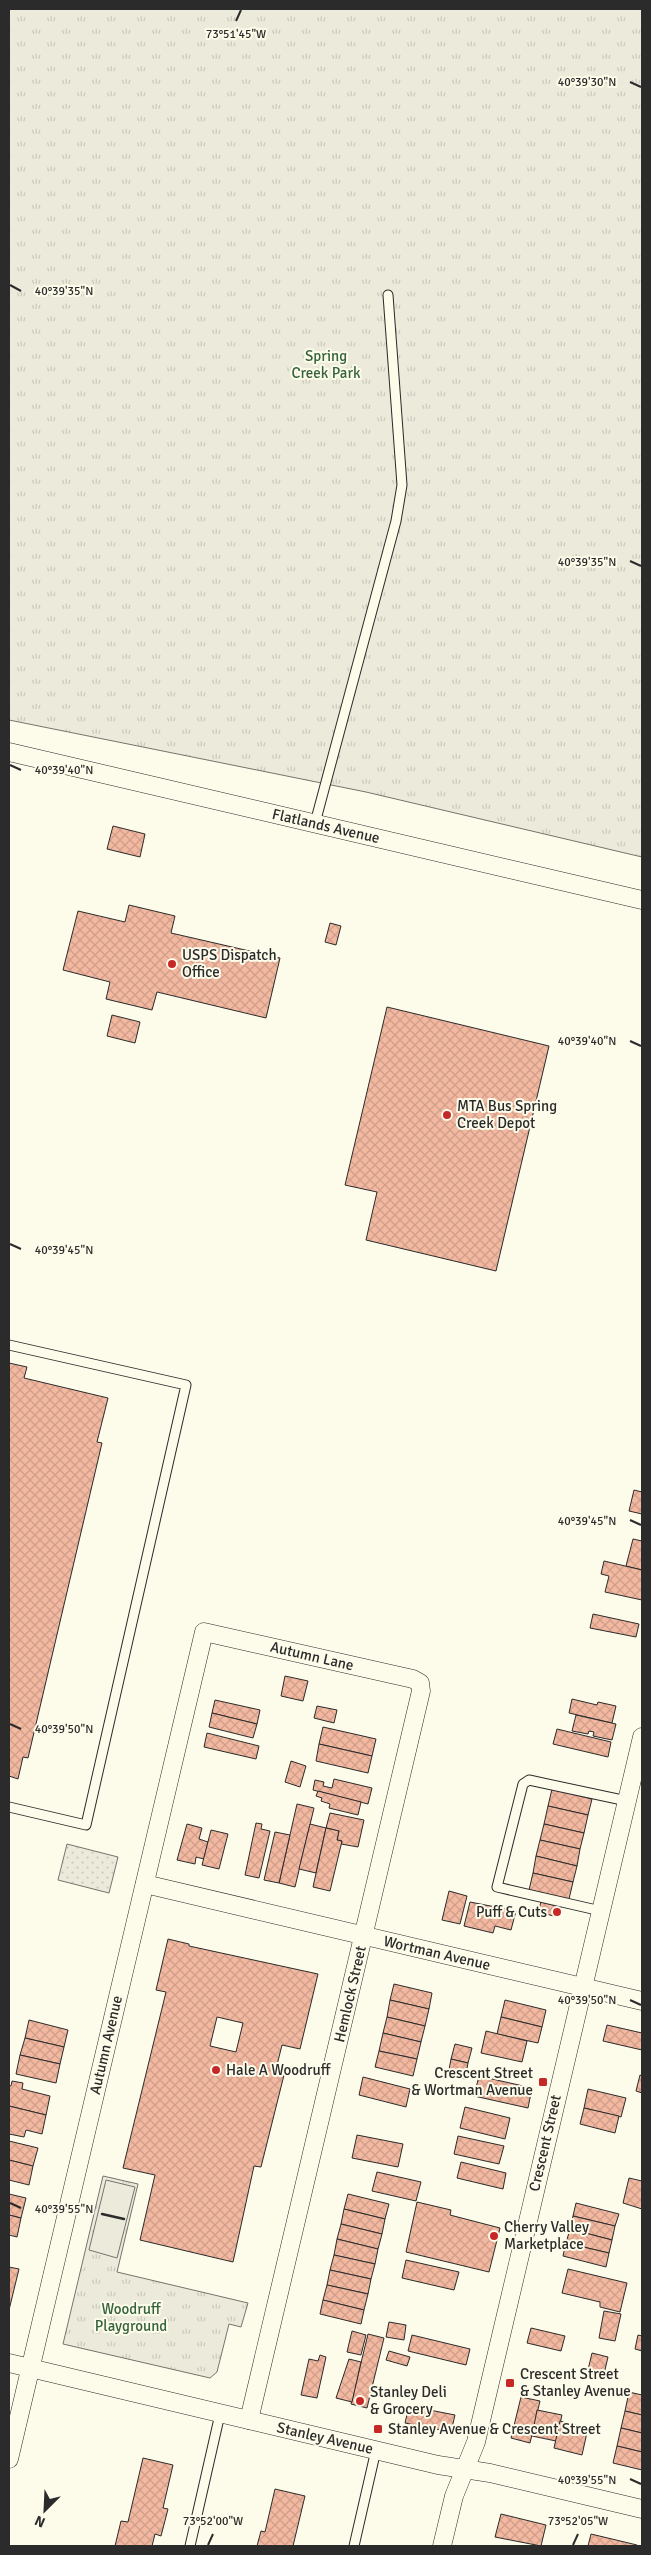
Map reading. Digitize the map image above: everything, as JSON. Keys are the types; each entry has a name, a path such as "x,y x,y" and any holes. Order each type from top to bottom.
{"street":[{"name":"Flatlands Avenue","path":"9,752 642,900"},
{"name":"Autumn Lane","path":"204,1632 413,1679 420,1684"},
{"name":"Autumn Avenue","path":"9,2459 204,1632"},
{"name":"Hemlock Street","path":"249,2420 421,1692 420,1684"},
{"name":"Crescent Street","path":"442,2546 454,2496 476,2442 642,1737"},
{"name":"Wortman Avenue","path":"145,1884 642,2001"},
{"name":"Stanley Avenue","path":"9,2363 376,2450 642,2509"}],"lane":[{"path":"315,823 396,521 402,485 388,295"},
{"path":"9,1345 186,1385 86,1825 9,1807"},
{"path":"601,1911 497,1887 523,1784 529,1780 627,1801"},
{"path":"190,2546 220,2414"},
{"path":"354,2546 376,2450"}],"green space":[{"name":"Spring Creek Park","path":"9,9 642,9 642,857 366,792 9,720"},
{"path":"67,1844 118,1857 109,1893 58,1880"},
{"name":"Woodruff Playground","path":"103,2176 138,2184 117,2272 248,2303 241,2327 229,2324 217,2372 210,2378 63,2344"},
{"path":"106,2180 135,2187 117,2258 89,2250"}],"building":[{"path":"113,826 145,834 140,857 107,849"},
{"name":"USPS Dispatch Office","path":"129,905 175,916 171,933 280,958 266,1018 157,992 152,1010 106,999 110,982 63,970 78,911 125,922"},
{"path":"330,923 341,926 336,945 325,942"},
{"name":"MTA Bus Spring Creek Depot","path":"387,1007 549,1046 496,1271 366,1240 377,1192 345,1185"},
{"path":"112,1015 140,1022 135,1043 107,1036"},
{"path":"9,1363 27,1367 24,1378 108,1398 97,1442 102,1443 28,1758 23,1757 18,1779 9,1776"},
{"path":"634,1490 642,1492 642,1514 629,1511"},
{"path":"633,1539 642,1541 642,1570 626,1566"},
{"path":"604,1561 642,1570 642,1600 605,1592 609,1576 601,1574"},
{"path":"593,1614 639,1624 636,1637 590,1628"},
{"path":"285,1676 308,1681 303,1701 281,1696"},
{"path":"572,1699 597,1705 598,1702 616,1706 612,1723 569,1713"},
{"path":"215,1700 260,1710 257,1724 212,1713"},
{"path":"317,1706 337,1710 334,1723 314,1718"},
{"path":"212,1713 257,1724 253,1738 209,1727"},
{"path":"576,1715 616,1724 612,1740 593,1736 594,1732 589,1731 588,1734 572,1731"},
{"path":"323,1727 376,1739 372,1756 319,1744"},
{"path":"557,1729 611,1742 608,1757 553,1744"},
{"path":"207,1733 259,1746 256,1759 204,1747"},
{"path":"319,1744 372,1756 368,1773 316,1761"},
{"path":"291,1761 306,1766 300,1787 285,1782"},
{"path":"334,1779 372,1788 368,1804 313,1790 315,1780 324,1782 323,1786 332,1788"},
{"path":"552,1789 592,1799 588,1815 548,1806"},
{"path":"318,1791 361,1802 358,1815 329,1808 330,1804 321,1801 322,1798 316,1796"},
{"path":"297,1804 314,1808 295,1887 279,1883"},
{"path":"548,1806 588,1815 584,1833 544,1824"},
{"path":"330,1813 364,1820 358,1847 341,1844 342,1841 337,1840 339,1831 326,1828"},
{"path":"256,1823 262,1824 261,1829 270,1831 259,1878 245,1875"},
{"path":"187,1824 202,1828 199,1839 208,1842 204,1859 196,1857 195,1864 177,1860"},
{"path":"310,1824 326,1828 316,1873 299,1869"},
{"path":"544,1824 584,1833 580,1849 540,1840"},
{"path":"326,1828 339,1831 337,1840 342,1841 330,1891 313,1887"},
{"path":"211,1830 228,1834 219,1869 202,1865"},
{"path":"275,1832 290,1835 279,1883 264,1880"},
{"path":"540,1840 580,1849 577,1866 536,1856"},
{"path":"536,1856 577,1866 573,1882 533,1873"},
{"path":"533,1873 573,1882 569,1899 529,1890"},
{"path":"449,1891 467,1896 460,1924 442,1920"},
{"path":"470,1902 516,1911 511,1930 495,1926 493,1933 464,1926"},
{"path":"541,1902 561,1907 558,1917 538,1912"},
{"name":"Hale A Woodruff","path":"168,1939 189,1944 189,1946 318,1974 300,2049 282,2045 276,2069 285,2071 261,2167 254,2166 233,2262 140,2240 155,2175 123,2168 166,1992 156,1990","holes":["217,2017 243,2023 236,2052 210,2046"]},
{"path":"394,1984 432,1993 429,2009 390,2000"},
{"path":"390,2000 429,2009 425,2026 387,2017"},
{"path":"505,2000 546,2010 542,2027 501,2017"},
{"path":"387,2017 425,2026 421,2042 383,2033"},
{"path":"501,2017 542,2027 538,2043 497,2034"},
{"path":"29,2020 68,2030 64,2047 25,2038"},
{"path":"607,2025 642,2033 642,2050 603,2041"},
{"path":"486,2031 527,2041 522,2062 481,2053"},
{"path":"383,2033 421,2042 417,2059 379,2051"},
{"path":"25,2038 64,2047 60,2064 20,2055"},
{"path":"455,2044 472,2048 468,2063 451,2059"},
{"path":"379,2051 417,2059 413,2076 375,2067"},
{"path":"20,2055 60,2064 56,2083 16,2074"},
{"path":"451,2059 468,2063 465,2079 448,2075"},
{"path":"640,2075 642,2076 642,2093 636,2091"},
{"path":"479,2076 532,2088 528,2108 474,2096"},
{"path":"363,2077 410,2089 406,2107 359,2095"},
{"path":"12,2081 23,2083 22,2089 50,2096 46,2115 9,2106 9,2086 11,2086"},
{"path":"588,2089 626,2098 621,2117 584,2108"},
{"path":"9,2106 46,2115 42,2134 26,2130 24,2137 9,2134"},
{"path":"465,2107 510,2118 505,2139 460,2128"},
{"path":"584,2108 619,2116 615,2133 580,2124"},
{"path":"357,2135 403,2144 398,2167 352,2158"},
{"path":"458,2136 504,2146 499,2164 454,2154"},
{"path":"9,2141 38,2148 33,2166 9,2160"},
{"path":"9,2160 33,2166 29,2185 9,2180"},
{"path":"461,2162 506,2173 503,2189 457,2178"},
{"path":"377,2172 421,2182 416,2201 372,2191"},
{"path":"629,2178 642,2181 642,2209 623,2203"},
{"path":"9,2194 26,2198 21,2218 9,2215"},
{"path":"348,2194 389,2204 385,2219 344,2209"},
{"path":"417,2202 451,2210 450,2215 500,2228 489,2272 406,2252"},
{"path":"576,2203 619,2214 615,2226 573,2216"},
{"path":"344,2209 385,2219 382,2234 341,2224"},
{"path":"9,2215 21,2218 17,2237 9,2235"},
{"path":"573,2216 615,2226 612,2240 570,2229"},
{"path":"341,2224 382,2234 378,2249 337,2239"},
{"path":"570,2229 612,2240 609,2253 566,2243"},
{"path":"337,2239 378,2249 375,2264 334,2255"},
{"path":"566,2243 609,2253 606,2267 563,2256"},
{"path":"334,2255 375,2264 371,2279 330,2270"},
{"path":"406,2260 459,2272 454,2290 402,2278"},
{"path":"9,2267 19,2269 9,2310"},
{"path":"568,2269 627,2283 620,2312 600,2307 600,2302 562,2293"},
{"path":"330,2270 371,2279 368,2294 327,2285"},
{"path":"327,2285 368,2294 364,2310 323,2300"},
{"path":"323,2300 364,2310 361,2324 320,2314"},
{"path":"604,2311 621,2314 615,2341 599,2338"},
{"path":"389,2322 406,2325 404,2340 386,2337"},
{"path":"531,2328 565,2336 561,2351 527,2343"},
{"path":"352,2331 366,2335 361,2355 347,2352"},
{"path":"368,2334 384,2338 367,2408 351,2404"},
{"path":"412,2335 470,2349 466,2365 408,2351"},
{"path":"638,2335 642,2336 642,2351 635,2349"},
{"path":"389,2351 410,2357 407,2366 386,2360"},
{"path":"592,2353 608,2357 604,2374 588,2370"},
{"path":"320,2355 326,2357 317,2398 301,2395 309,2359 318,2361"},
{"path":"349,2359 361,2362 352,2402 336,2398"},
{"path":"629,2392 642,2395 642,2415 625,2411"},
{"path":"521,2397 540,2401 530,2443 511,2438"},
{"path":"409,2406 455,2415 451,2432 405,2423"},
{"path":"537,2410 562,2415 556,2441 532,2436"},
{"path":"625,2411 642,2415 642,2433 621,2428"},
{"path":"560,2421 588,2428 582,2455 554,2448"},
{"path":"621,2428 642,2433 642,2452 617,2446"},
{"path":"617,2446 642,2452 642,2470 613,2463"},
{"path":"143,2458 173,2465 163,2508 168,2509 161,2536 155,2534 152,2546 115,2546 121,2521 128,2522"},
{"path":"275,2489 305,2496 293,2546 257,2546 261,2531 265,2532"},
{"path":"501,2514 546,2525 541,2546 495,2537"},
{"path":"591,2534 637,2545 637,2546 588,2546"}],"wall":[{"path":"102,2214 124,2219"}],"place":[{"name":"USPS Dispatch Office","path":"172,964"},
{"name":"MTA Bus Spring Creek Depot","path":"447,1115"},
{"name":"Puff & Cuts","path":"557,1912"},
{"name":"Hale A Woodruff","path":"216,2070"},
{"name":"Crescent Street & Wortman Avenue","path":"543,2082"},
{"name":"Cherry Valley Marketplace","path":"494,2236"},
{"name":"Crescent Street & Stanley Avenue","path":"510,2383"},
{"name":"Stanley Deli & Grocery","path":"360,2401"},
{"name":"Stanley Avenue & Crescent Street","path":"378,2429"}]}
